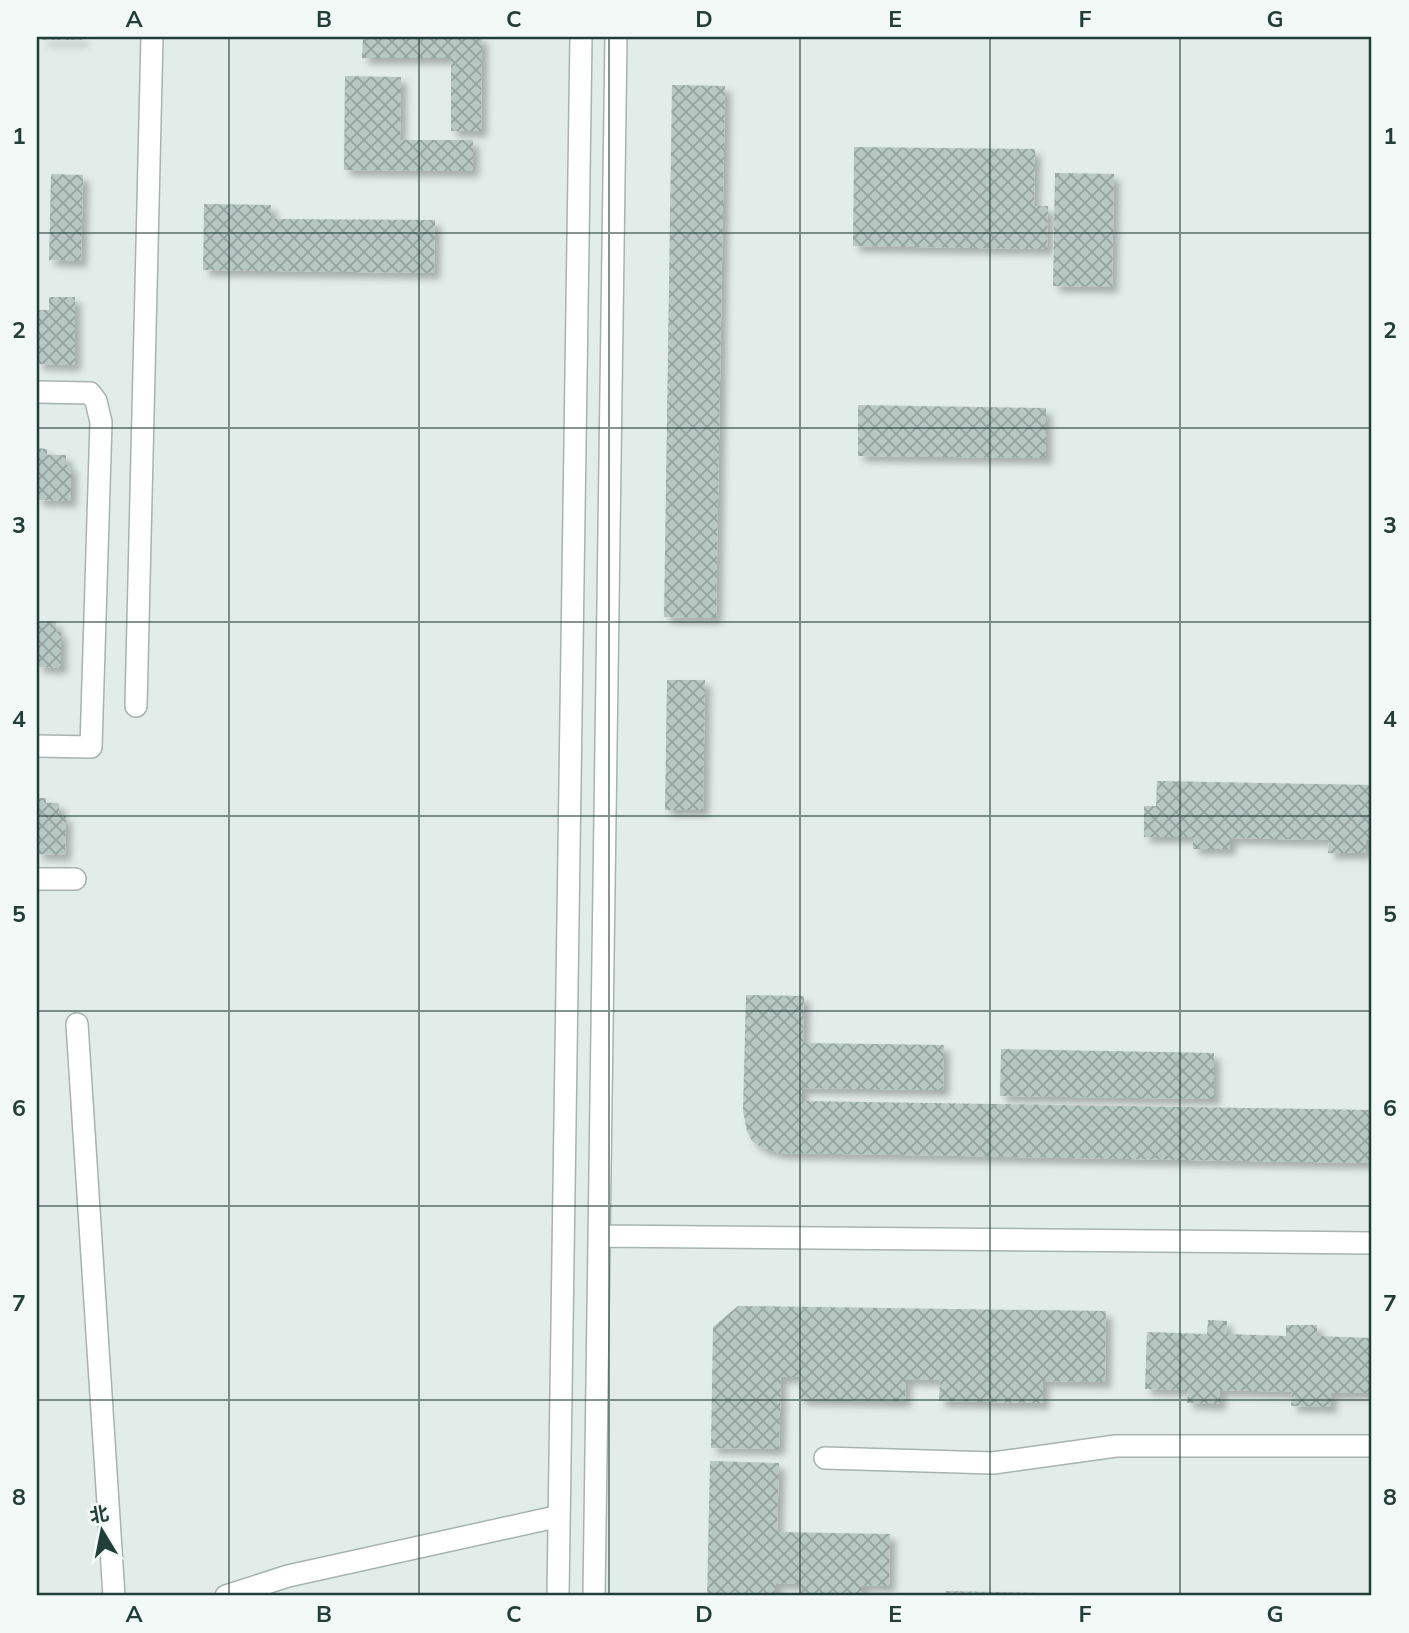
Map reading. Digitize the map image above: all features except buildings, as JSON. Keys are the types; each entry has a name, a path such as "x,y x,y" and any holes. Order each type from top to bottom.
{"street":[{"path":"136,706 152,37"},
{"path":"558,1596 581,37"},
{"path":"594,1596 616,37"},
{"path":"37,392 90,393 96,401 101,422 91,747 37,746"},
{"path":"37,879 75,879"},
{"path":"77,1024 114,1596"},
{"path":"599,1236 1372,1243"},
{"path":"825,1458 993,1463 1116,1446 1372,1446"},
{"path":"226,1596 288,1576 551,1518"}]}
